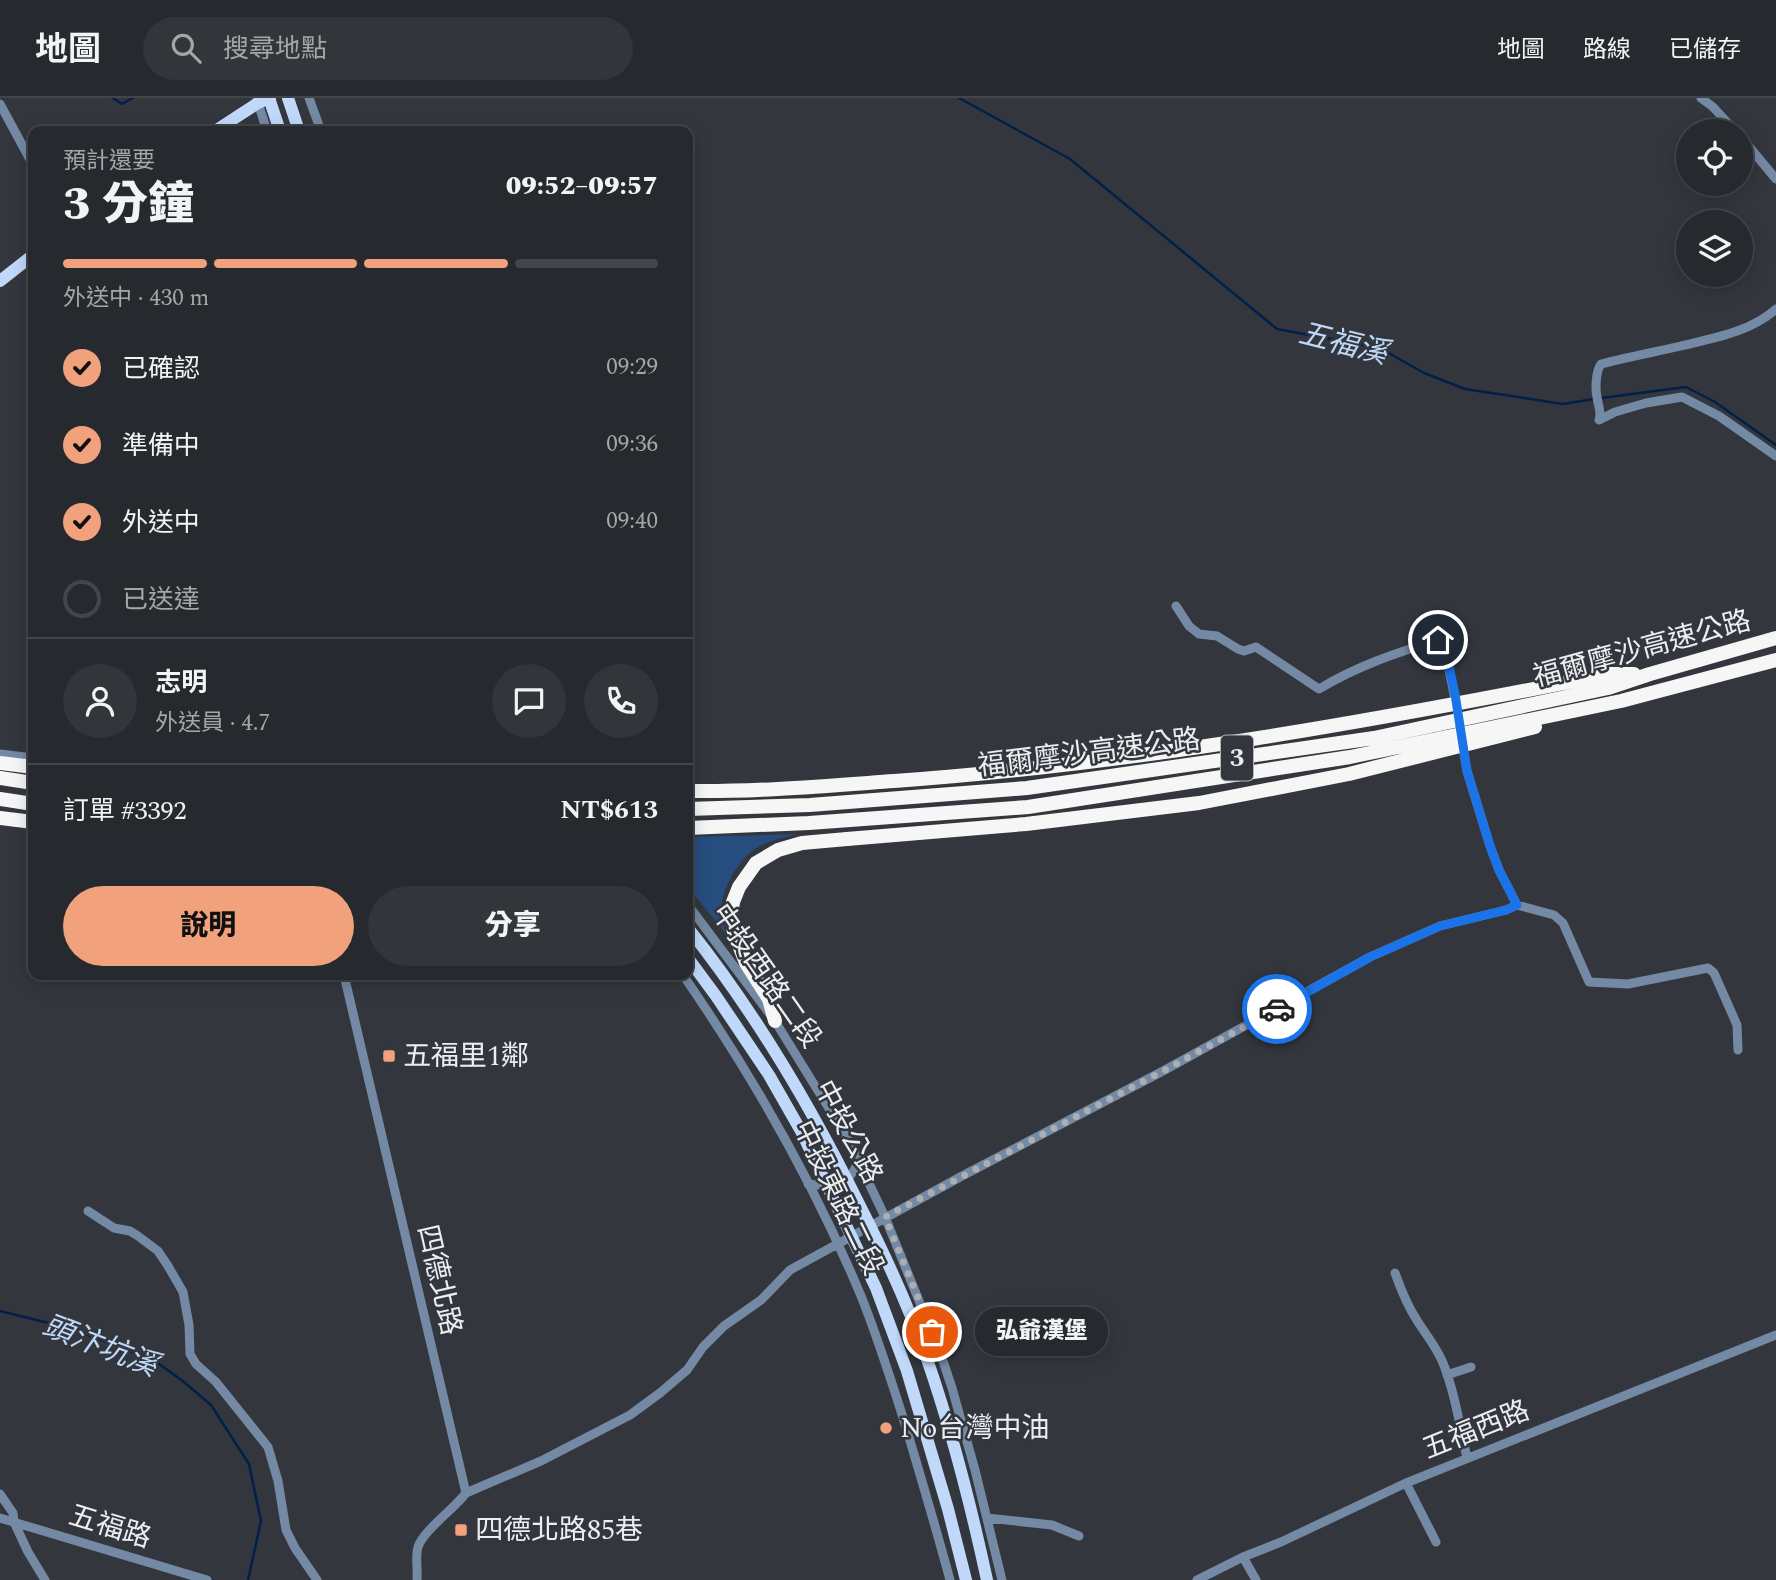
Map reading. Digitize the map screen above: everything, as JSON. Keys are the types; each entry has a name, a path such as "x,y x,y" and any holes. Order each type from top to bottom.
{"highway":[{"name":"福爾摩沙高速公路","path":"693,809 810,805 1027,788 1374,738 1608,688 1776,638"},
{"name":"福爾摩沙高速公路","path":"693,828 809,824 1028,807 1350,757 1621,701 1776,660"},
{"path":"693,791 823,786 1040,769 1360,721 1610,674 1650,674"},
{"path":"775,1021 769,999 746,963 734,932 731,914 736,895 749,872 756,863 778,850 802,843 1026,824 1199,803 1406,761 1520,732 1621,701"},
{"path":"0,763 28,766"},
{"path":"0,778 28,782"},
{"path":"0,799 28,803"},
{"path":"0,820 28,823"}],"main road":[{"path":"288,98 297,126"},
{"path":"222,126 263,99 277,126"},
{"path":"0,281 28,259"},
{"name":"中投公路","path":"693,935 760,1027 823,1131 894,1276 927,1359 970,1504 987,1580"},
{"name":"中投公路","path":"693,965 769,1075 795,1120 876,1288 906,1371 948,1509 966,1580"}],"street":[{"path":"309,98 319,126"},
{"path":"1701,98 1724,119"},
{"path":"263,99 266,126"},
{"path":"0,104 28,156"},
{"path":"1753,151 1776,179"},
{"path":"1775,314 1739,331 1601,364 1598,368 1596,396 1601,415 1599,420 1646,403 1682,397 1719,415 1776,456"},
{"path":"1176,606 1189,626 1199,634 1217,636 1244,651 1256,647 1319,689 1344,674 1396,653 1441,641 1444,644 1455,698 1467,771 1490,846 1517,905"},
{"path":"0,754 28,757"},
{"path":"417,1580 416,1553 419,1544 466,1493 541,1461 630,1415 687,1370 703,1347 724,1326 761,1300 790,1270 1370,957 1440,926 1517,905 1554,915 1563,923 1589,982 1628,984 1708,968 1714,973 1737,1025 1738,1050"},
{"name":"中投西路二段","path":"693,912 775,1021 849,1141 885,1217 941,1355 964,1428 1002,1580"},
{"name":"四德北路","path":"345,980 466,1493"},
{"name":"中投東路二段","path":"686,980 729,1042 776,1123 838,1244 861,1297 891,1380 950,1580"},
{"path":"808,1184 841,1184 850,1178 858,1162"},
{"path":"88,1211 114,1228 130,1231 158,1251 168,1266 183,1292 190,1354 268,1447 278,1481 286,1530 317,1580"},
{"path":"1395,1273 1403,1297 1443,1362 1467,1458"},
{"name":"五福西路","path":"1197,1580 1406,1483 1776,1335"},
{"path":"1447,1375 1471,1367"},
{"path":"1406,1483 1436,1542"},
{"path":"0,1494 13,1513 14,1522 28,1552 45,1580"},
{"name":"五福路","path":"0,1518 207,1580"},
{"path":"987,1518 1052,1525 1079,1536"},
{"path":"1243,1557 1256,1580"}],"shaded area":[{"path":"797,834 760,846 739,865 728,883 722,902 721,911 726,934 693,893 693,837"}],"waterway":[{"path":"113,98 122,104 133,98"},
{"name":"五福溪","path":"959,98 1070,159 1277,329 1380,348 1424,373 1465,389 1563,404 1594,399"},
{"name":"五福溪","path":"1601,398 1686,387 1715,402 1776,445"},
{"name":"頭汴坑溪","path":"0,1311 73,1329 155,1361 211,1405 249,1464 261,1521 248,1580"}],"way so far":[{"path":"932,1332 885,1217 1277,1009"}],"place":[{"name":"五福里1鄰","path":"389,1056"},
{"name":"弘爺漢堡","path":"932,1332"},
{"name":"No台灣中油","path":"886,1428"},
{"name":"四德北路85巷","path":"461,1530"}],"route":[{"path":"1277,1009 1370,957 1440,926 1517,905 1490,846 1467,771 1444,644 1438,640"}]}
